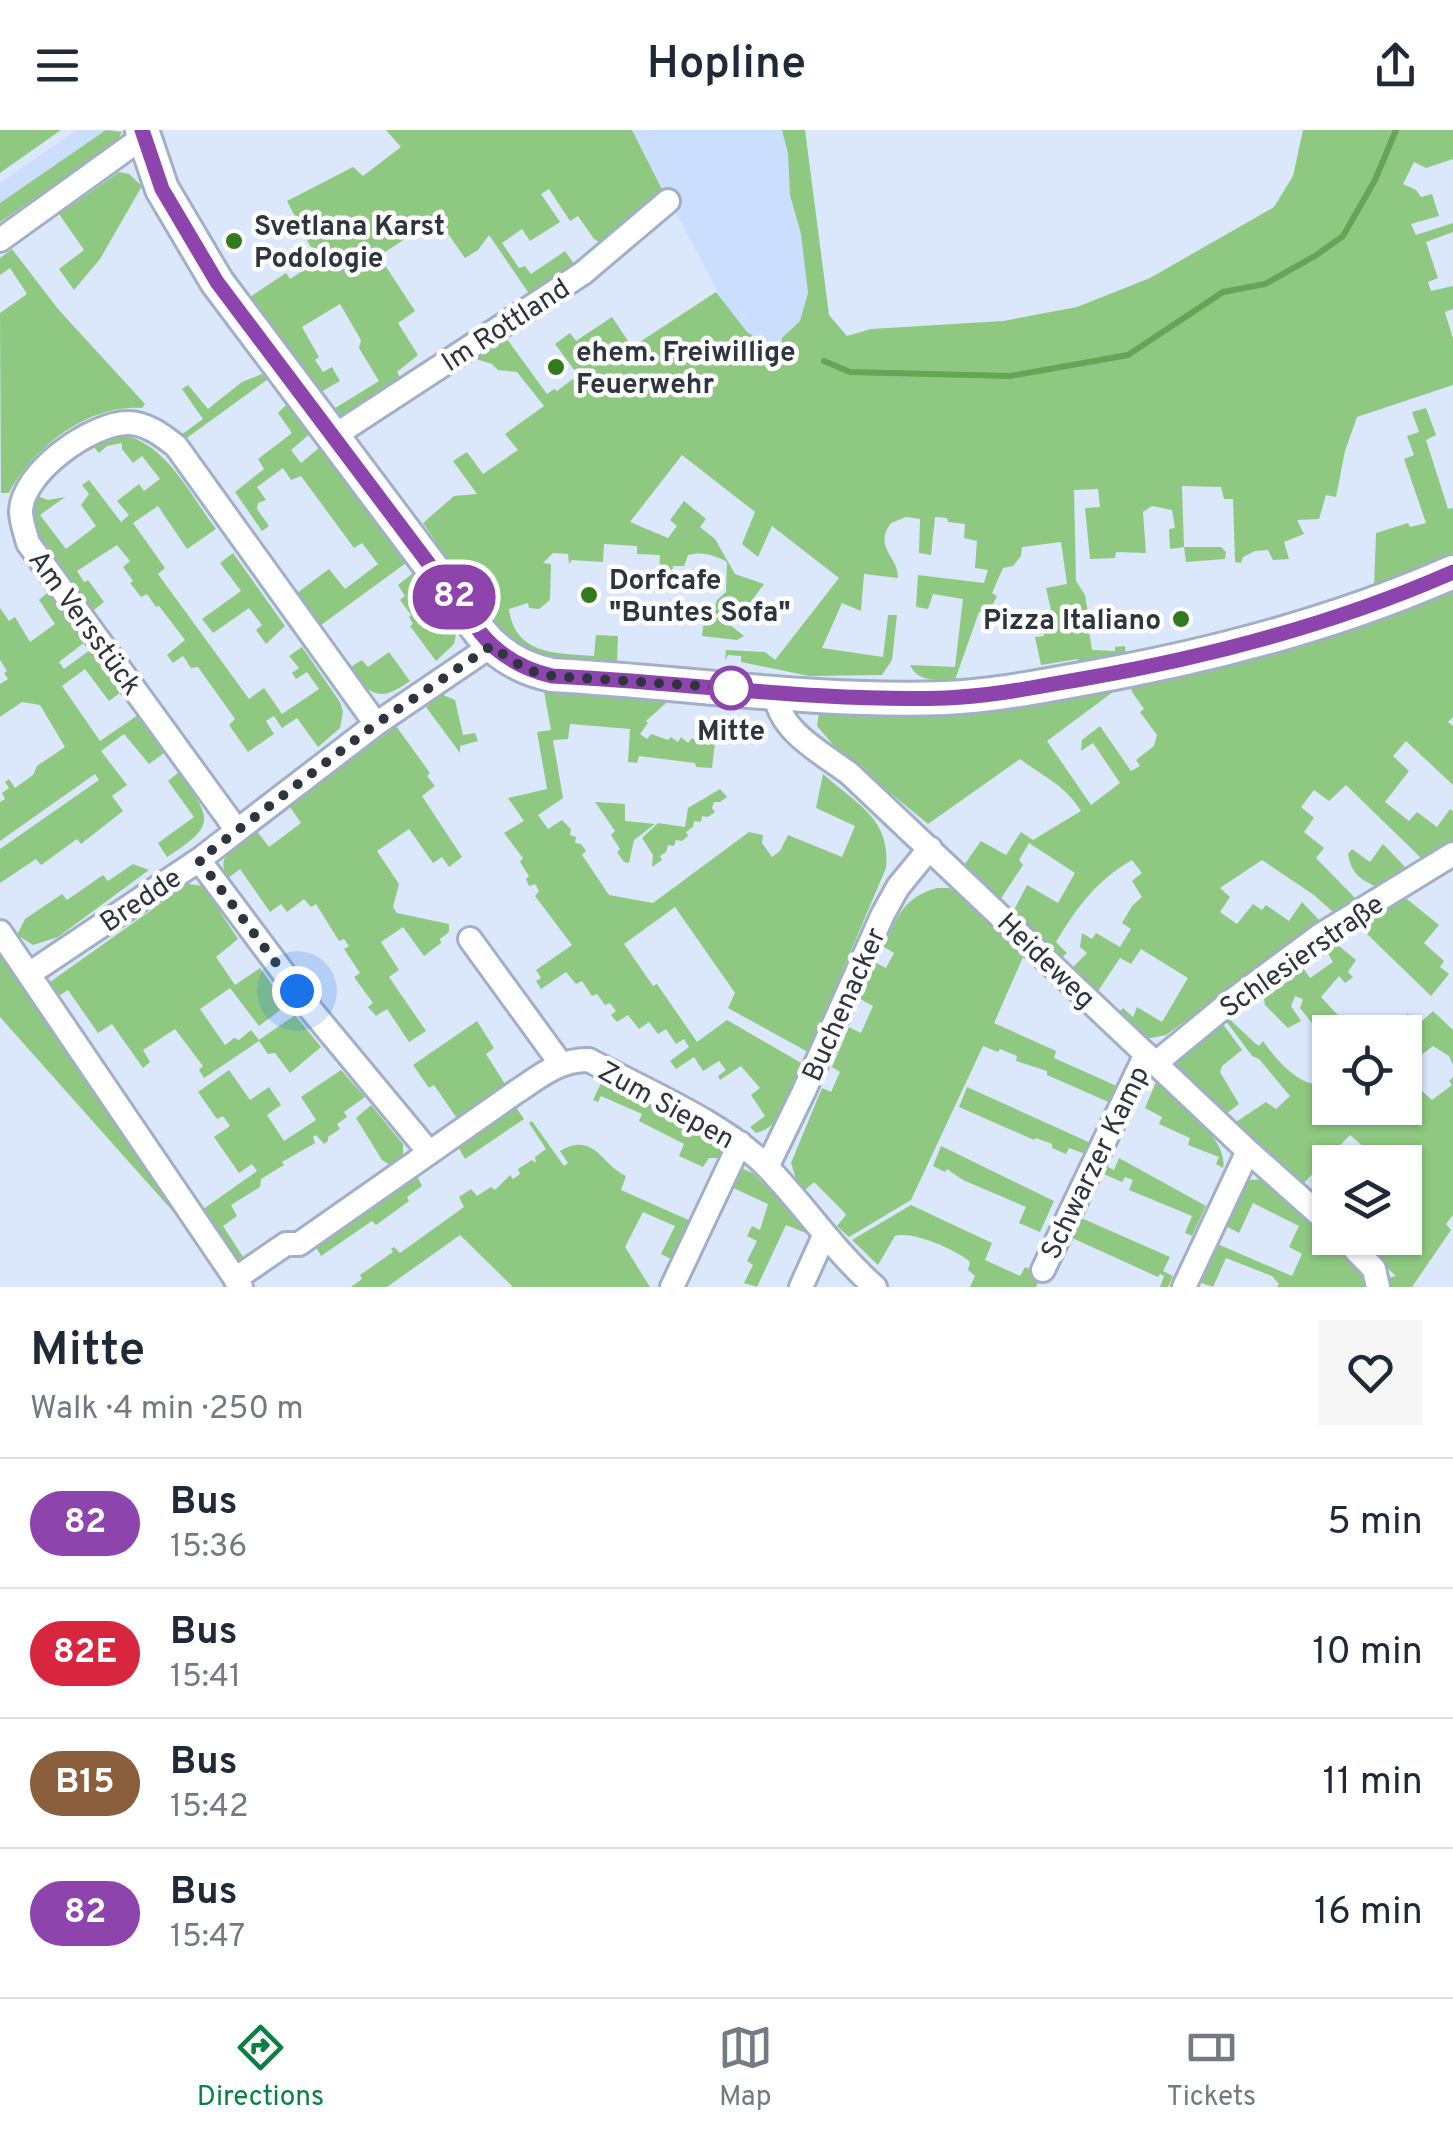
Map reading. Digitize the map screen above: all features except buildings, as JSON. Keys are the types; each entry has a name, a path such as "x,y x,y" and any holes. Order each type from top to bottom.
{"main road":[{"path":"143,134 162,189 217,282 491,646 527,670 552,676 775,692 946,698 991,695 1132,670 1320,622 1406,593 1453,572"}],"street":[{"path":"0,240 143,134"},
{"name":"Im Rottland","path":"334,436 583,273 668,201"},
{"name":"Am Versstück","path":"236,829 28,543 21,510 30,485 44,466 97,430 125,423 144,425 168,439 376,724"},
{"name":"Bredde","path":"29,974 199,860 376,724 491,646"},
{"name":"Heideweg","path":"775,692 776,709 786,724 850,774 1312,1208"},
{"name":"Buchenacker","path":"767,1167 883,914 930,848"},
{"name":"Schlesierstraße","path":"1151,1059 1319,936 1453,854"},
{"path":"199,860 312,1011 429,1152"},
{"path":"0,932 238,1283"},
{"name":"Zum Siepen","path":"470,940 562,1064"},
{"name":"Zum Siepen","path":"238,1283 286,1244 299,1244 429,1152 574,1059 589,1060 740,1143 767,1167 824,1236 875,1287"},
{"name":"Schwarzer Kamp","path":"1043,1270 1151,1059"},
{"path":"672,1287 740,1143"},
{"path":"1184,1287 1248,1151"},
{"path":"801,1287 824,1236"},
{"path":"1360,1255 1374,1269 1378,1287"}],"shaded area":[{"path":"77,130 106,130 0,203 0,183"},
{"path":"632,130 805,130 829,315 847,336 816,379 747,332 724,303"}],"green space":[{"path":"0,130 61,130 0,173"},
{"path":"106,130 122,132 117,141 0,222 0,203"},
{"path":"386,130 632,130 663,191 656,195 653,207 606,246 594,239 578,216 570,221 549,189 541,194 560,222 530,241 522,229 502,243 519,268 525,266 531,274 565,251 577,268 532,298 489,235 478,250 465,258 437,218 379,256 415,311 398,323 418,355 397,372 403,382 341,420 332,410 379,381 340,304 302,327 323,372 332,367 340,381 319,393 247,299 286,273 290,279 318,261 287,201 353,167 363,176 401,147"},
{"path":"782,130 805,130 829,315 847,336 871,329 1003,321 1077,307 1150,278 1274,207 1293,176 1303,130 1453,130 1453,159 1426,168 1414,162 1403,184 1421,197 1432,194 1439,216 1411,224 1416,235 1453,223 1453,232 1426,242 1438,278 1428,282 1431,291 1453,286 1453,309 1445,312 1453,339 1453,385 1357,417 1336,497 1326,495 1319,519 1297,520 1304,534 1284,542 1289,559 1273,560 1268,550 1255,551 1243,557 1241,563 1235,562 1233,499 1224,499 1221,487 1182,486 1184,547 1170,549 1169,529 1175,528 1172,510 1152,506 1143,512 1146,553 1116,552 1115,558 1090,559 1085,508 1100,507 1098,489 1074,490 1076,581 1085,595 1088,613 1098,612 1103,621 1088,624 1092,650 1115,651 1115,647 1125,646 1126,656 1079,664 1078,659 1041,665 1035,637 1044,636 1043,622 1051,610 1046,588 1067,584 1061,542 1022,547 1013,566 1003,568 992,593 997,596 988,614 979,612 955,680 918,675 910,665 955,667 963,599 933,594 928,609 916,607 918,575 984,583 988,570 975,568 977,541 964,538 965,524 935,517 931,555 919,553 920,519 906,517 891,523 884,539 898,578 864,574 861,611 842,603 822,648 883,657 888,615 897,615 892,660 882,675 809,676 741,662 741,656 728,655 725,661 726,650 765,652 775,660 839,578 772,526 758,557 742,544 755,512 682,455 630,522 668,538 677,526 670,520 684,501 706,519 700,527 715,539 735,574 764,584 747,607 739,602 725,621 744,636 737,640 702,636 705,612 713,613 717,600 726,592 727,562 708,554 688,555 684,566 673,566 672,577 659,576 660,555 637,554 637,546 604,544 603,562 572,560 569,564 568,554 553,553 543,563 551,564 550,600 539,609 529,608 528,603 509,609 519,635 539,649 594,656 596,635 618,636 617,662 559,657 526,648 484,610 423,523 454,496 477,494 453,461 467,452 483,474 518,450 505,434 544,406 517,372 498,370 492,364 460,354 504,335 547,394 578,375 555,344 570,333 576,341 612,317 632,347 716,292 747,332 782,355 782,338 800,321 808,293"},
{"path":"119,172 129,174 142,186 100,259 74,290 59,269 84,250 59,214"},
{"path":"12,249 58,309 145,404 142,408 102,414 64,432 33,460 9,493 1,493 0,313 27,294 10,268 0,275 0,258"},
{"path":"262,374 268,379 184,440 181,435 203,419 182,389 188,385 208,409 242,382"},
{"path":"288,403 310,434 291,450 301,463 320,447 406,563 321,625 297,593 329,569 345,589 378,564 362,543 354,548 301,476 291,480 283,468 257,487 266,500 258,503 257,509 269,526 262,531 235,492 264,469 258,459 292,433 278,413"},
{"path":"1426,408 1436,435 1426,440 1448,509 1453,508 1453,554 1374,587 1376,533 1408,523 1410,527 1426,523 1404,459 1414,455 1407,436 1419,432 1412,412"},
{"path":"123,435 139,440 165,460 216,529 187,549 158,506 133,523 165,568 158,574 249,699 264,688 282,714 319,689 307,672 296,679 292,673 299,668 289,656 302,647 343,712 340,728 318,747 297,718 282,728 274,716 266,721 274,734 248,752 229,725 235,719 198,667 191,668 183,656 173,663 167,655 185,640 159,606 147,594 141,597 130,583 133,581 123,567 130,561 117,545 77,571 104,602 90,613 41,548 32,519 35,495 48,500 65,497 40,515 66,549 96,526 81,505 89,494 82,485 89,480 121,522 129,515 117,501 139,484 144,491 160,479 142,456 133,463 122,443 107,446 99,453 91,444"},
{"path":"1184,547 1221,547 1226,552 1225,559 1186,562"},
{"path":"233,553 285,626 266,644 256,630 262,625 249,608 213,633 202,619 241,591 220,563"},
{"path":"413,573 456,634 454,644 436,661 410,626 411,615 400,600 405,596 398,585"},
{"path":"1453,583 1453,717 1448,722 1453,726 1453,785 1406,741 1393,756 1409,771 1385,802 1409,821 1417,812 1437,827 1450,809 1453,840 1421,858 1346,785 1329,801 1314,790 1301,807 1314,818 1304,832 1324,848 1316,858 1356,899 1333,912 1262,860 1220,888 1230,897 1220,912 1237,924 1253,904 1262,910 1266,905 1289,921 1302,902 1321,922 1166,1035 1146,1039 1117,1014 1123,1008 1133,1017 1137,1007 1162,1022 1188,978 1141,949 1131,964 1120,958 1096,994 1071,969 1087,953 1080,947 1082,933 1092,939 1096,933 1120,947 1131,929 1122,923 1142,897 1132,881 1142,873 1132,860 1108,877 1080,906 1056,942 1067,953 1060,959 1013,912 1027,885 1058,903 1075,873 1029,843 1019,860 1023,865 1000,900 964,865 981,841 1006,855 1021,832 1033,840 1081,811 1061,788 1020,759 928,824 836,748 817,726 820,706 1111,685 1113,692 1047,741 1091,805 1120,783 1093,743 1081,751 1082,740 1100,726 1131,771 1140,766 1136,760 1154,746 1157,735 1140,712 1144,709 1131,684"},
{"path":"48,592 85,642 59,662 64,669 90,650 121,692 109,701 85,669 62,686 100,741 138,715 164,753 149,764 124,734 101,751 127,785 112,796 123,811 81,844 77,839 41,865 36,859 0,883 0,849 99,780 95,774 0,841 0,802 5,799 2,793 9,788 5,782 9,779 15,788 33,775 37,766 65,747 40,705 22,702 0,717 0,684 8,679 0,660 0,608 9,621 15,617 30,642 55,624 39,600"},
{"path":"389,652 410,681 390,692 370,690 349,668 362,660 368,667"},
{"path":"543,686 645,696 666,703 646,721 640,734 647,739 651,734 678,742 681,737 688,743 692,738 699,743 717,726 712,768 639,756 637,763 628,762 630,729 570,724 568,739 553,740 563,798 538,815 548,829 562,820 571,829 570,835 586,851 582,855 609,895 653,903 749,832 763,835 762,843 772,857 788,835 842,857 855,826 816,808 823,774 877,824 883,836 886,868 808,1052 728,1008 735,993 675,907 624,944 697,1042 727,1020 803,1064 787,1105 766,1129 756,1133 750,1127 765,1116 751,1095 760,1088 741,1066 720,1080 718,1076 726,1070 719,1061 703,1071 694,1057 676,1069 670,1061 689,1047 684,1039 676,1044 666,1029 658,1034 649,1022 639,1029 628,1015 617,1022 611,1015 616,1011 610,1003 605,1005 597,994 592,996 582,981 576,984 566,972 541,989 536,981 541,978 536,970 572,945 535,896 539,891 535,884 529,886 529,876 520,862 523,858 504,833 524,821 508,798 547,789 537,732 551,730"},
{"path":"441,694 455,700 463,735 475,733 478,741 460,746 460,753 426,707"},
{"path":"396,726 430,773 427,776 435,786 422,796 462,857 449,867 442,857 433,863 409,829 377,851 399,884 393,907 397,913 449,924 449,932 440,939 441,943 424,956 403,927 381,942 399,970 389,977 426,1031 409,1042 387,1009 376,1016 368,1007 373,1003 354,977 360,973 344,949 349,946 344,939 339,941 316,904 311,907 304,899 287,912 281,904 270,912 240,869 227,879 224,871 230,851 256,830 269,847 301,823 290,807"},
{"path":"179,772 198,800 204,819 195,836 167,857 158,843 194,817 168,781"},
{"path":"720,789 727,797 714,802 715,812 702,816 701,822 694,821 686,832 688,836 676,840 674,846 668,845 660,856 662,860 652,867 653,855 642,838 658,823 685,827 688,808"},
{"path":"595,802 625,804 625,821 655,824 634,840 629,863 617,852 620,849 611,835 615,831"},
{"path":"1383,844 1405,867 1375,886 1357,874 1348,854 1352,849 1370,862"},
{"path":"133,864 149,870 58,937 33,945 17,935 25,919 62,894 67,900 103,875 108,881"},
{"path":"188,884 203,886 238,939 216,957 235,985 260,968 287,1005 259,1026 230,988 200,1009 225,1045 251,1030 259,1040 295,1015 321,1047 290,1073 275,1053 268,1054 259,1041 204,1078 199,1070 203,1066 175,1029 143,1050 150,1062 143,1068 112,1024 98,1033 68,990 59,996 50,982"},
{"path":"937,888 949,888 961,895 1024,955 994,1023 1056,1051 1054,1058 1119,1087 1111,1103 1047,1075 1047,1071 1016,1061 1017,1056 983,1046 911,1200 849,1237 837,1226 846,1215 843,1211 814,1182 805,1190 791,1163 822,1088 831,1092 840,1072 832,1067 849,1027 861,1033 873,1006 860,999 876,963 886,968 894,953 884,947 897,918 916,897"},
{"path":"1406,891 1407,899 1439,925 1424,943 1444,961 1440,967 1449,974 1431,996 1368,935 1365,926 1367,918"},
{"path":"0,932 241,1287 226,1287 177,1216 0,1017"},
{"path":"1333,941 1356,960 1348,972 1353,977 1345,983 1339,976 1321,997 1338,1015 1312,1015 1312,1023 1300,1008 1303,999 1295,996 1291,1006 1301,1021 1288,1028 1265,1005 1264,999 1287,982 1280,974 1298,961 1310,978 1333,962 1323,945"},
{"path":"1433,1011 1453,1030 1453,1065 1449,1056 1433,1046 1422,1054 1422,1021"},
{"path":"1223,1017 1259,1046 1263,1041 1293,1074 1312,1084 1312,1125 1422,1125 1422,1091 1432,1100 1452,1085 1449,1081 1453,1077 1453,1215 1446,1224 1451,1230 1412,1287 1277,1287 1279,1284 1272,1276 1226,1258 1213,1287 1196,1281 1215,1243 1292,1276 1302,1254 1289,1247 1299,1226 1253,1203 1239,1233 1222,1224 1249,1180 1267,1179 1312,1217 1312,1255 1350,1255 1361,1268 1366,1284 1396,1276 1373,1255 1422,1255 1422,1145 1362,1145 1350,1135 1340,1145 1312,1145 1312,1175 1300,1187 1230,1126 1266,1102 1276,1109 1290,1096 1259,1059 1252,1056"},
{"path":"1219,1019 1242,1050 1220,1072 1239,1104 1222,1117 1174,1068 1174,1061"},
{"path":"477,1021 494,1048 486,1054 505,1084 456,1117 434,1085 429,1088 413,1065"},
{"path":"229,1070 250,1100 269,1087 281,1105 267,1115 284,1141 316,1120 301,1097 341,1070 365,1097 344,1112 347,1117 337,1124 340,1129 328,1141 324,1144 316,1135 315,1143 282,1162 284,1165 261,1179 260,1187 231,1205 237,1216 223,1226 247,1263 242,1267 202,1210 257,1171 252,1164 239,1173 214,1137 230,1126 223,1116 217,1119 198,1092"},
{"path":"602,1081 715,1142 722,1158 709,1158 703,1167 679,1156 684,1144 639,1121 642,1114 601,1096 598,1102 593,1100"},
{"path":"1156,1082 1210,1133 1223,1157 1223,1168 1216,1164 1219,1157 1188,1145 1190,1138 1159,1124 1162,1117 1145,1108"},
{"path":"967,1087 1093,1144 1088,1155 1069,1148 1066,1154 1052,1148 1052,1144 959,1107"},
{"path":"371,1105 403,1144 403,1160 395,1168 382,1160 356,1118"},
{"path":"515,1106 524,1119 465,1159 457,1145"},
{"path":"532,1121 564,1166 568,1163 560,1151 572,1146 590,1147 626,1176 621,1190 693,1222 675,1261 661,1254 675,1226 643,1212 625,1247 650,1287 513,1287 460,1235 387,1287 351,1287 362,1279 360,1275 393,1252 391,1249 394,1247 400,1253 464,1207 459,1197 471,1189 477,1196 491,1187 495,1190 510,1175 513,1179 520,1174 518,1169 532,1160 536,1163 535,1157 546,1149 529,1123"},
{"path":"941,1146 1054,1201 1040,1232 1019,1223 1026,1207 933,1166"},
{"path":"1119,1158 1206,1206 1192,1236 1185,1233 1192,1216 1129,1190 1133,1180 1125,1177 1122,1182 1099,1172 1102,1164 1114,1170"},
{"path":"738,1167 753,1173 811,1235 786,1225 757,1287 744,1283 753,1265 747,1261 757,1241 747,1236 752,1226 760,1230 768,1204 727,1185"},
{"path":"415,1172 422,1186 407,1197 409,1201 321,1256 313,1242"},
{"path":"911,1205 992,1243 985,1260 1020,1276 1025,1267 1042,1274 1036,1287 970,1287 975,1276 968,1270 970,1262 923,1238 895,1236 878,1265 852,1240"},
{"path":"1079,1217 1170,1257 1163,1271 1173,1276 1168,1287 1160,1287 1164,1276 1158,1277 1070,1237"}],"waterway":[{"path":"824,361 850,372 1010,376 1128,355 1223,292 1265,284 1343,236 1375,180 1396,130"}],"bus line":[{"name":"82","path":"142,130 162,189 234,307 491,646 527,670 552,676 775,692 898,698 991,695 1132,670 1235,646 1359,610 1453,572"}],"place":[{"name":"Svetlana Karst Podologie","path":"234,241"},
{"name":"ehem. Freiwillige Feuerwehr","path":"556,367"},
{"name":"Dorfcafe \"Buntes Sofa\"","path":"589,595"},
{"name":"Pizza Italiano","path":"1181,619"},
{"name":"Mitte","path":"731,688"}],"route":[{"path":"297,991 199,860 376,724 491,646 527,670 552,676 731,688"}]}
